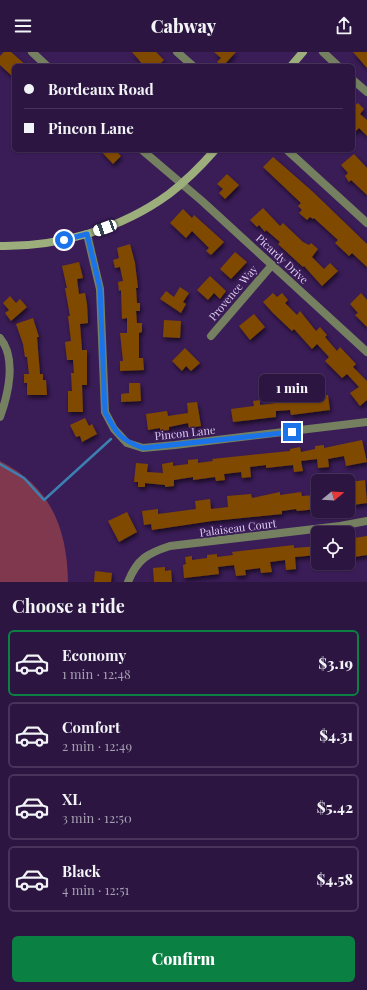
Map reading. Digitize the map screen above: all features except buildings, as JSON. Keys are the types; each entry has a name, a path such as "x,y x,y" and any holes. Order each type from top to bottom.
{"street":[{"path":"32,52 46,64"},
{"path":"177,52 191,64"},
{"path":"293,64 303,52"},
{"path":"323,52 336,64"},
{"path":"355,82 367,92"},
{"name":"Picardy Drive","path":"144,152 182,183 367,352"},
{"path":"0,246 26,246 52,243 87,234 126,218 151,205 182,183 213,152"},
{"path":"289,152 367,223"},
{"name":"Pincon Lane","path":"87,234 100,288 105,412 114,429 127,443 143,448 367,422"},
{"name":"Provence Way","path":"211,336 272,265"},
{"path":"0,338 4,342 10,368 7,398 0,417"},
{"name":"Palaiseau Court","path":"128,582 139,561 152,552 170,546 340,526 367,521"}],"shaded area":[{"path":"0,461 18,471 32,483 44,496 53,511 64,544 68,582 0,582"}],"waterway":[{"path":"0,464 24,478 44,500 111,439"}],"route":[{"path":"64,240 87,234 100,288 105,412 114,429 127,443 143,448 292,432"}]}
